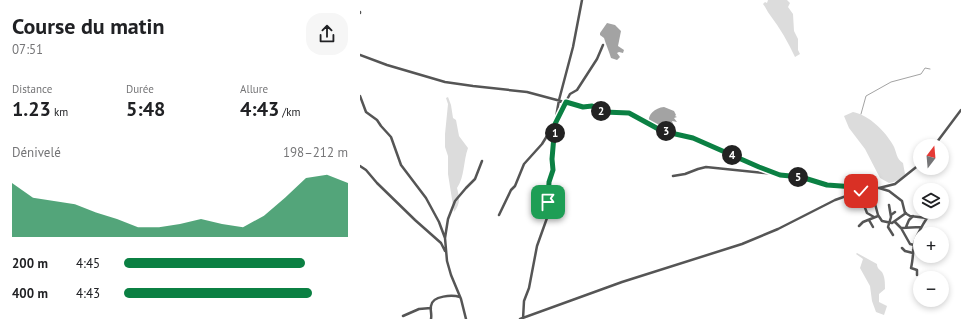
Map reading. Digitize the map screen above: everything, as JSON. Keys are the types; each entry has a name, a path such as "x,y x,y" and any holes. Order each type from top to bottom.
{"street":[{"path":"582,0 573,47 559,100 552,159 553,170 549,182 547,218 537,246 529,288 524,301 522,319 622,282 742,244 778,229 835,200 869,188"},
{"path":"499,215 524,164 542,144 556,122 570,94 577,90 597,60 603,45"},
{"path":"360,55 387,65 445,82 527,92 583,107 592,106 604,112 629,113 662,131 693,138 780,175"},
{"path":"360,96 366,112 377,120 391,137 401,165 431,207 445,238"},
{"path":"939,139 961,110"},
{"path":"466,319 460,297 451,276 446,253 445,238 448,219 455,201 475,179 482,161"},
{"path":"360,166 366,170 377,183 415,220 441,243 446,253"},
{"path":"673,176 685,174 706,167 801,177 827,185 878,188 894,184 913,169"},
{"path":"869,188 878,216 882,221 889,223 895,222 906,213"},
{"path":"878,188 889,191 902,201 906,213"},
{"path":"862,200 867,213 874,217"},
{"path":"889,205 891,215 888,228 893,235"},
{"path":"891,215 896,212"},
{"path":"906,213 913,216"},
{"path":"859,226 878,216"},
{"path":"906,227 909,220 913,217"},
{"path":"921,227 926,219"},
{"path":"869,220 873,227"},
{"path":"895,222 901,228 910,244 913,245"},
{"path":"901,228 913,227"},
{"path":"910,244 907,247 902,248 905,251 913,251 911,268 917,271"},
{"path":"431,319 432,303 438,298 454,296 460,297"},
{"path":"403,316 419,309 431,308"}],"shaded area":[{"path":"768,0 787,0 790,3 788,7 793,14 794,31 798,39 798,50 800,54 795,57 784,35 763,4 765,2 767,3"},
{"path":"607,23 615,25 621,31 618,46 624,50 623,53 617,53 620,57 617,60 611,58 604,38 600,35"},
{"path":"448,97 453,118 456,120 459,136 468,148 463,174 457,188 459,198 458,204 454,212 448,174 448,156 445,147 448,104 446,98"},
{"path":"664,107 674,111 675,116 677,117 674,118 677,122 672,121 673,124 669,129 664,129 663,127 663,130 649,124 649,117 652,112"},
{"path":"853,112 865,116 871,120 890,140 898,157 903,163 905,174 900,179 889,183 880,178 865,149 849,128 844,116"},
{"path":"857,253 877,264 883,274 885,289 879,294 879,302 887,306 884,315 876,312 872,301 870,286 860,268 863,259 856,254"}],"waterway":[{"path":"861,114 866,96 891,82 921,74 925,68 930,69"}],"route":[{"path":"548,202 549,182 553,170 552,159 556,134 555,124 566,102 587,108 592,106 604,112 629,113 662,131 693,138 780,175 801,177 827,185 869,188 861,191"}]}
